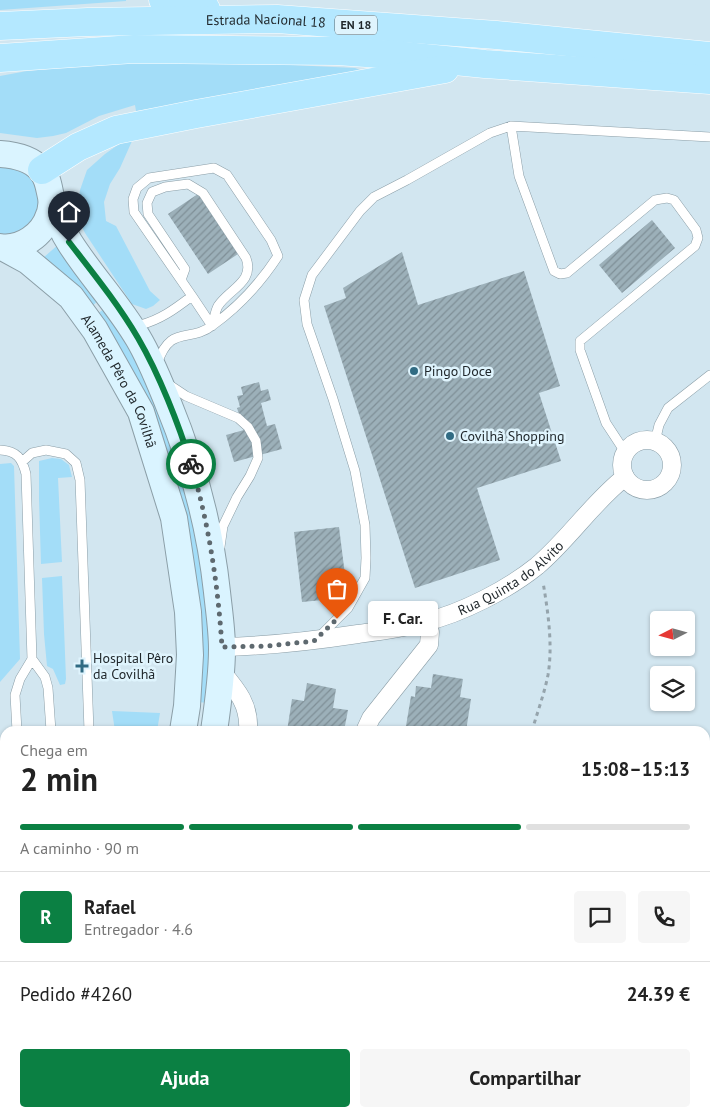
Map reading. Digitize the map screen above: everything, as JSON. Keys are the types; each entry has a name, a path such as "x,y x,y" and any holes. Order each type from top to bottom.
{"main road":[{"path":"163,0 184,6 277,19"},
{"name":"Estrada Nacional 18","path":"0,26 88,22 277,19 496,35 710,56"},
{"name":"Estrada Nacional 18","path":"4,58 134,49 346,52 395,54 486,64 710,80"},
{"path":"42,170 78,146 116,130 425,72 486,64"},
{"path":"0,154 26,159 42,170 69,242 127,319 139,340 156,374 186,447 200,493 215,574 221,659 214,726"},
{"name":"Alameda Pêro da Covilhã","path":"2,248 19,246 32,239 43,228 50,215 52,200"},
{"name":"Alameda Pêro da Covilhã","path":"2,248 28,261 72,296 95,330 141,412 174,518 188,612 190,655 184,726"}],"street":[{"path":"647,440 655,442 663,446 668,453 671,460 671,468 665,482 652,490 636,488 625,477 622,469 622,460 625,452 638,442 647,440"},
{"name":"Rua Quinta do Alvito","path":"221,659 268,646 314,641 428,622 465,608 510,585 537,566 569,534 606,492 625,477"},
{"path":"367,726 371,718 429,645 430,632 428,622"},
{"path":"221,659 239,692 249,719 248,726"}],"lane":[{"path":"314,641 348,608 365,578 366,558 365,524 355,471 307,324 304,300 312,275 360,211 374,197 490,133 511,126 710,137"},
{"path":"511,126 519,176 554,271 560,274 567,273 655,200 667,198 674,200 696,230 698,238 695,246 580,341 580,350 606,423 625,452"},
{"path":"212,326 134,212 133,199 137,188 149,178 214,168 227,174 271,240 278,256 267,273 212,326 202,332 179,336 169,341 159,358 156,374 186,396 238,418 248,427 256,441 258,458 250,476 236,497 224,526 215,574"},
{"path":"181,280 185,269 148,214 147,203 152,192 165,187 188,184 203,193 246,258 249,266 246,277 217,307 212,326"},
{"path":"127,319 140,325 152,322 172,311 192,296"},
{"path":"655,442 659,425 668,408 710,376"},
{"path":"0,450 12,451 23,461 26,474 32,660 20,679 15,695 17,726"},
{"path":"23,461 32,453 46,450 66,454 76,463 80,480 89,726"},
{"path":"32,660 44,676 48,688 50,726"},
{"path":"20,679 34,672 44,676"}],"path":[{"path":"534,726 548,674 550,651 549,626 543,583 537,566"}],"shaded area":[{"path":"0,0 126,0 126,1 0,10"},
{"path":"130,62 250,63 355,68 360,70 358,73 290,86 136,111 135,105 99,116 66,133 53,136 37,138 0,133 0,76 27,71"},
{"path":"132,141 120,168 110,184 104,202 106,221 116,226 150,291 160,300 146,309 132,304 85,233 77,217 80,190 87,170 122,142"},
{"path":"8,167 23,172 32,179 42,204 26,232 0,237 0,168"},
{"path":"59,244 99,299 91,308 43,258"},
{"path":"105,308 117,325 145,376 188,482 210,618 208,703 198,702 198,611 96,315"},
{"path":"52,458 61,459 69,465 72,477 58,478 62,562 41,564 39,461"},
{"path":"11,463 14,466 20,659 0,682 0,464"},
{"path":"62,576 66,679 65,684 60,685 53,669 47,666 42,578"},
{"path":"112,711 160,713 158,726 114,726"}],"building":[{"path":"198,194 238,254 208,274 168,214"},
{"path":"652,220 675,248 622,293 599,265"},
{"path":"402,252 418,305 524,271 560,386 539,393 561,461 477,488 500,560 415,588 324,306 346,298 343,288"},
{"path":"259,382 261,391 268,389 271,400 261,403 267,426 275,424 282,449 234,462 226,435 244,430 237,408 240,407 237,396 243,395 241,387"},
{"path":"339,527 346,583 338,584 339,591 332,591 333,599 302,602 294,532"},
{"path":"433,674 463,679 460,697 471,699 467,726 406,726 411,696 415,697 416,686 431,688"},
{"path":"307,683 336,689 333,708 348,710 345,726 288,726 292,699 304,701"}],"way so far":[{"path":"191,464 200,493 214,565 222,647 268,646 314,641 337,619"}],"place":[{"name":"Pingo Doce","path":"414,371"},
{"name":"Covilhã Shopping","path":"450,436"},
{"name":"F. Car.","path":"337,619"},
{"name":"Hospital Pêro da Covilhã","path":"82,666"}],"route":[{"path":"69,242 112,297 139,340 157,376 191,464"}]}
